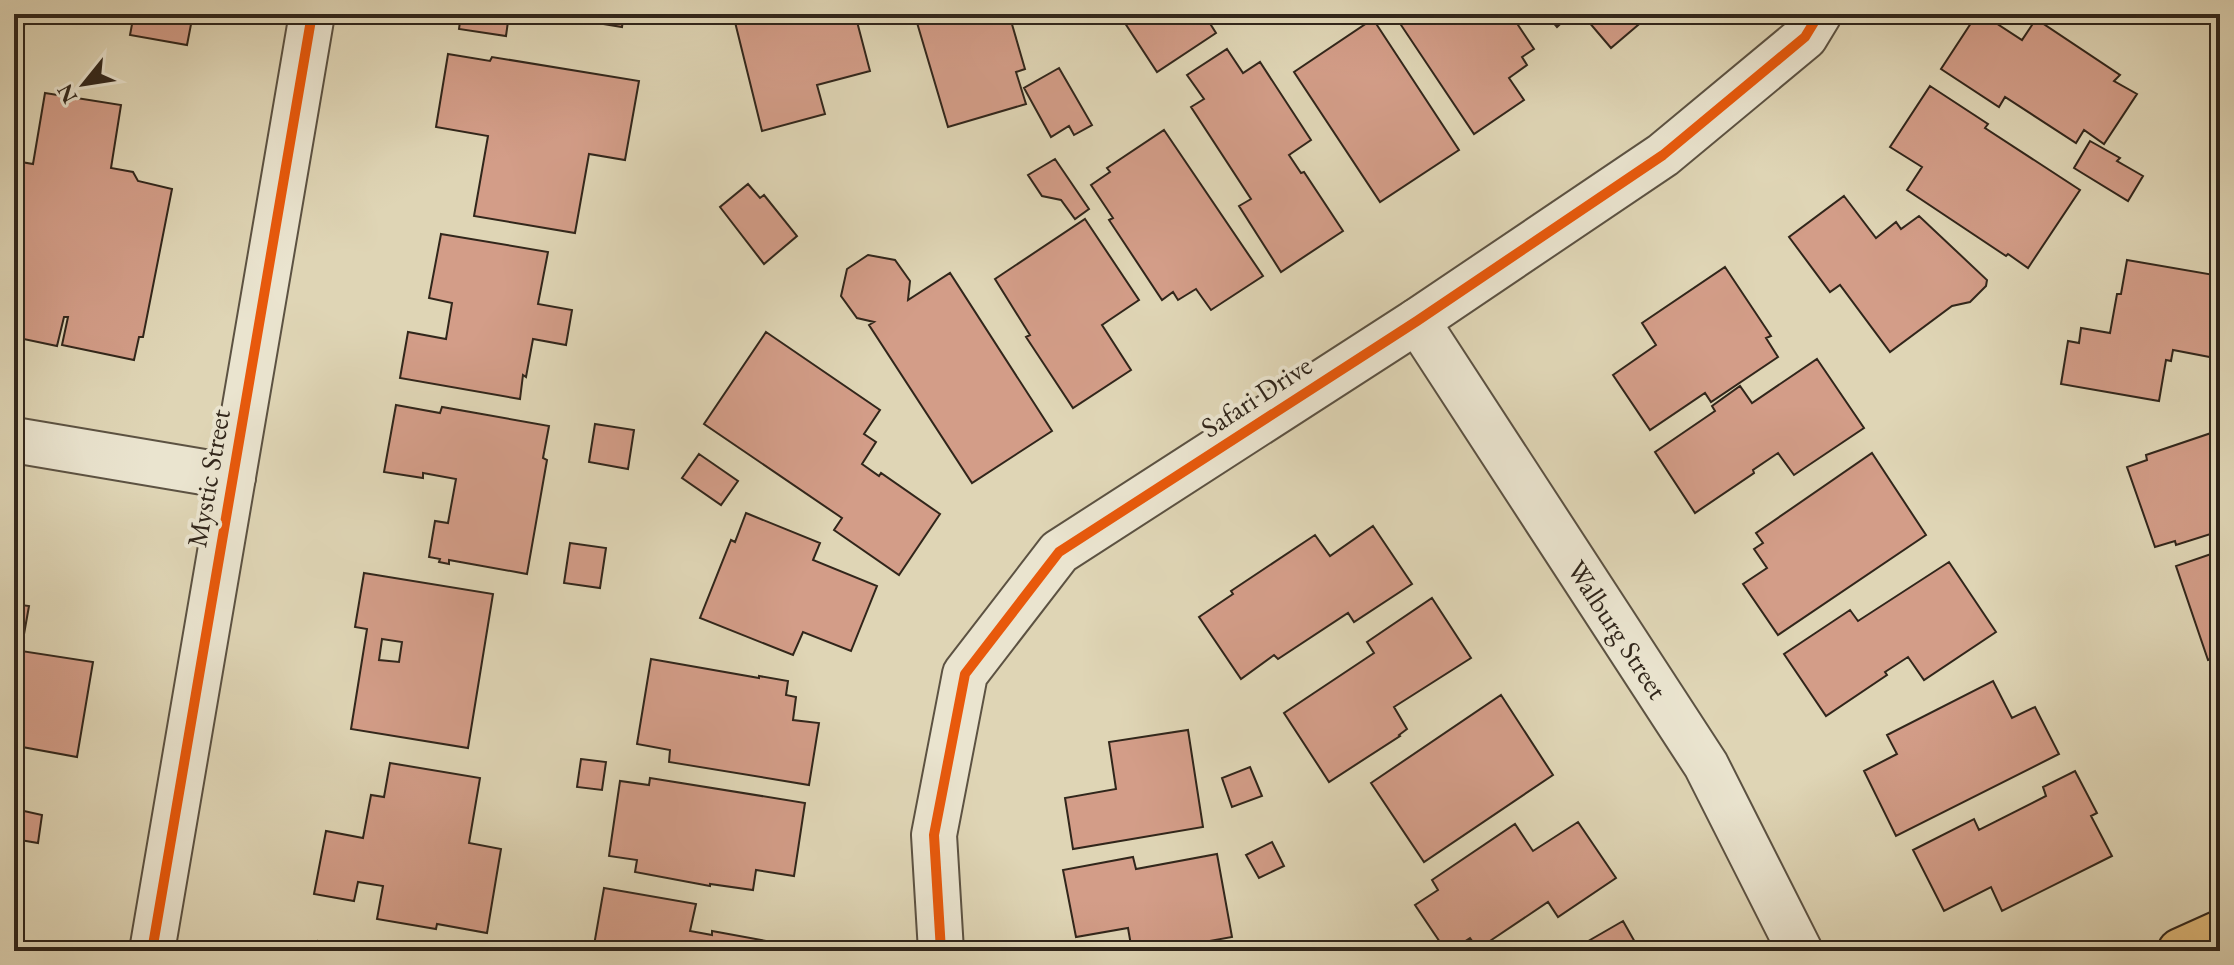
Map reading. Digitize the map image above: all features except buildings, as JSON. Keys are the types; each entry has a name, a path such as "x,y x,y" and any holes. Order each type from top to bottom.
{"main road":[{"path":"2180,951 2220,933"}],"street":[{"name":"Mystic Street","path":"152,951 312,14"},
{"name":"Safari Drive","path":"941,951 934,835 965,674 1059,552 1417,321 1663,155 1805,37 1819,14"},
{"name":"Walburg Street","path":"1417,321 1706,765 1800,951"},
{"path":"14,440 233,477"}],"cycle path":[{"path":"152,951 312,14"},
{"path":"941,951 934,835 965,674 1059,552 1417,321 1663,155 1805,37 1819,14"}]}
